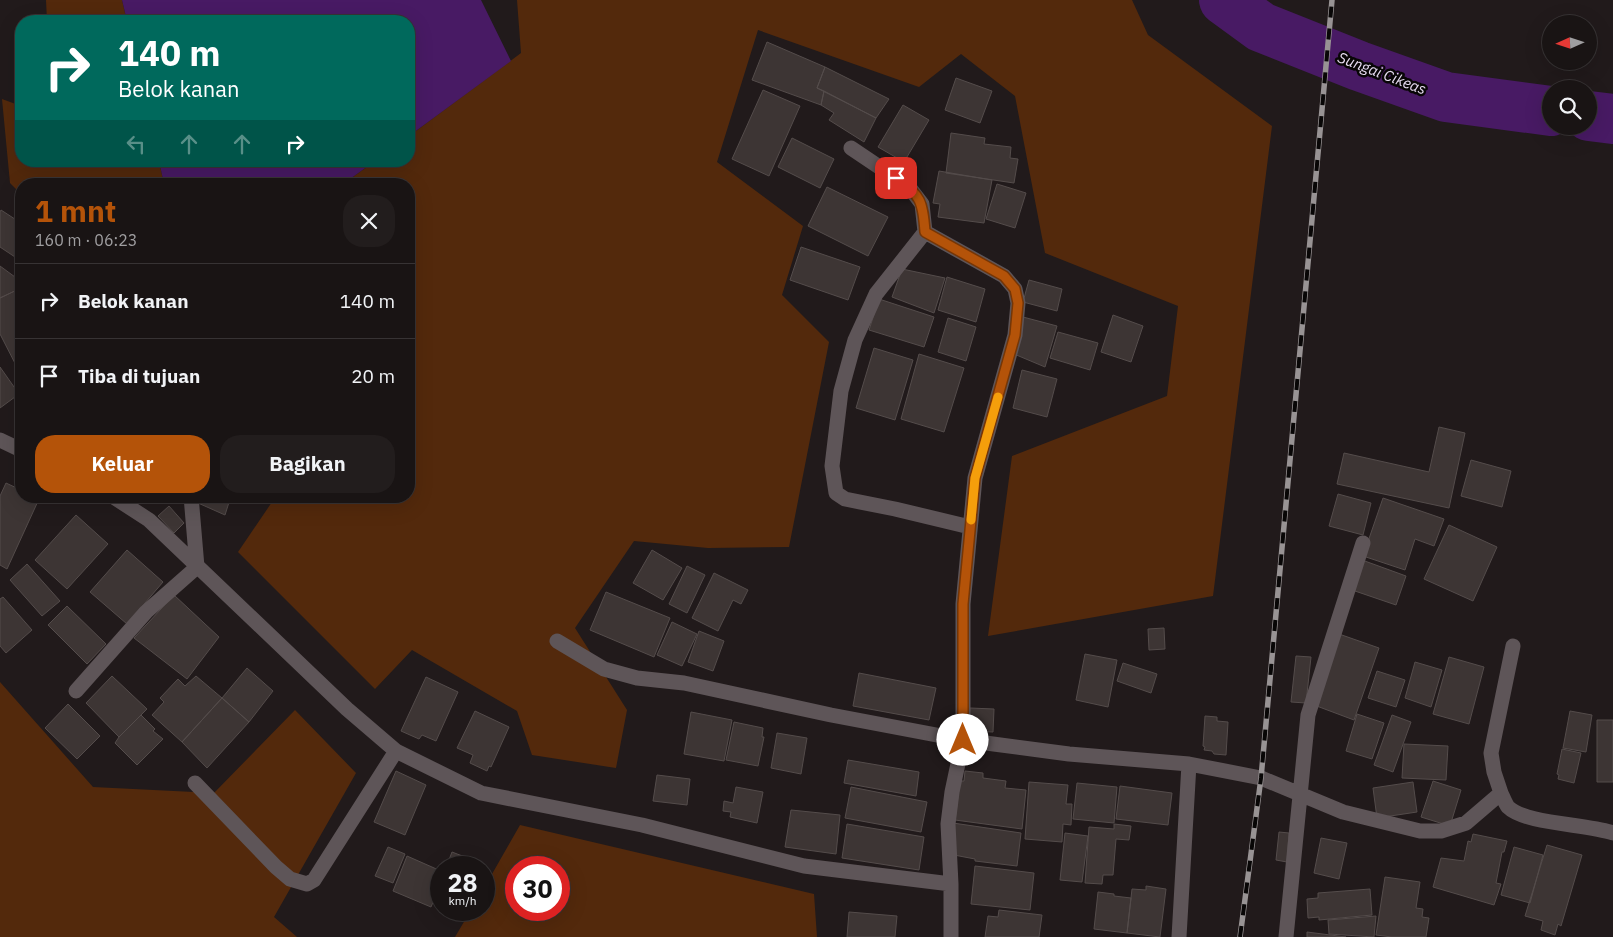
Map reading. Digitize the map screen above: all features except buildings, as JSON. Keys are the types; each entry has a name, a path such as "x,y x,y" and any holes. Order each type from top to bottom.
{"street":[{"path":"851,148 909,187 922,204 925,232 876,294 855,340 841,391 832,466 836,493 845,500 895,509 970,527"},
{"path":"925,232 1004,276 1015,289 1018,303 1015,335 975,478 963,604 963,740 952,792 948,824 951,937"},
{"path":"0,440 15,447"},
{"path":"123,503 149,520 347,709 396,751 481,793 642,825 804,866 951,884"},
{"path":"193,503 198,567"},
{"path":"1286,937 1308,715 1363,543"},
{"path":"76,691 146,612 198,567"},
{"path":"557,641 590,662 615,673 638,678 684,682 831,715 963,740 1069,754 1189,764 1261,778 1343,812 1420,831 1441,831 1466,823 1501,793"},
{"path":"1513,646 1491,753 1494,772 1508,807 1532,819 1599,828 1613,833"},
{"path":"195,783 276,867 290,879 307,884 314,880 396,751"},
{"path":"1179,937 1189,764"}],"shaded area":[{"path":"46,0 122,0 126,15 47,15"},
{"path":"122,0 481,0 511,61 415,132 415,15 126,15"},
{"path":"517,0 1132,0 1148,35 1272,126 1213,596 988,636 1012,456 1167,396 1178,306 1045,253 1015,96 961,54 919,87 758,30 717,162 803,226 782,295 829,342 789,547 708,548 634,541 575,628 627,710 616,768 532,755 517,711 412,650 375,689 238,552 271,503 415,503 415,178 351,178 367,167 415,167 415,132 521,53"},
{"path":"2,99 15,104 15,167 160,167 163,178 15,178 15,188 10,183"},
{"path":"160,167 367,167 351,178 163,178"},
{"path":"0,682 93,787 214,793 295,710 356,773 274,917 297,937 0,937"},
{"path":"520,825 814,894 817,937 455,937 464,921 495,921 495,869"}],"waterway":[{"name":"Sungai Cikeas","path":"1224,0 1261,27 1359,66 1446,97 1542,110"},
{"name":"Sungai Cikeas","path":"1597,117 1613,119"}],"railway":[{"path":"1240,937 1261,778 1332,0"}],"slow traffic":[{"path":"971,520 975,478 998,397"}],"route":[{"path":"896,178 909,187 922,204 925,232 1004,276 1015,289 1018,303 1015,335 975,478 963,604 963,740"}]}
